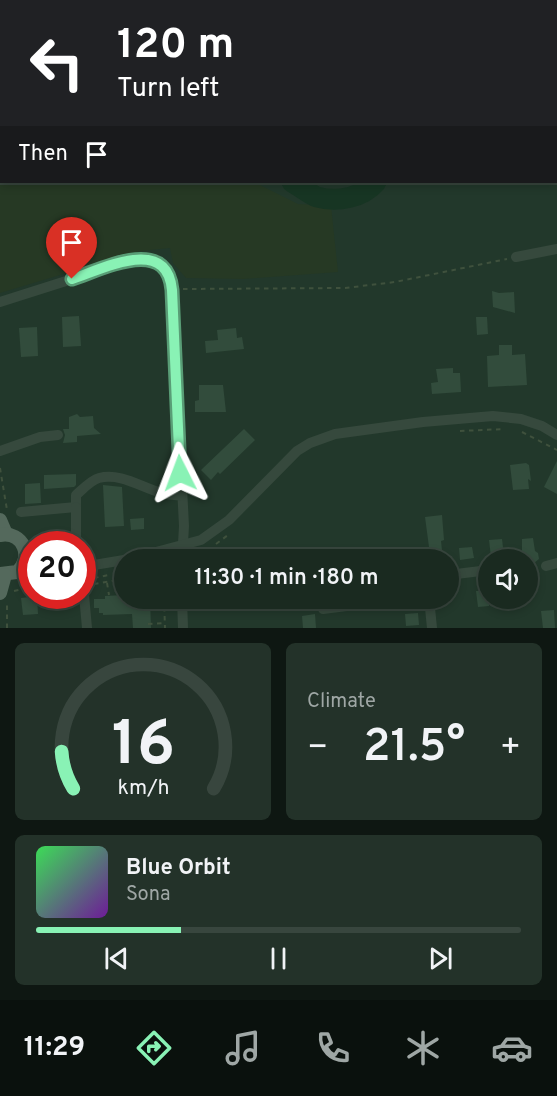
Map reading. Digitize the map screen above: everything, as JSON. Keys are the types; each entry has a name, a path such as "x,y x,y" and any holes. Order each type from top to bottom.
{"main road":[{"path":"0,520 3,535 18,539"},
{"path":"6,595 2,574 11,574 18,569"}],"street":[{"path":"516,257 557,249"},
{"path":"0,302 129,261 147,258 166,268 171,277 172,290 182,549"},
{"path":"167,549 201,540 220,526 297,451 321,438 356,430 493,416 521,419 542,426 557,435"},
{"path":"0,451 40,437 58,435"},
{"path":"76,531 76,495 97,478 117,478 171,496 181,495"},
{"path":"21,512 76,507"},
{"path":"96,565 114,562"},
{"path":"459,573 478,571"},
{"path":"85,609 87,628"},
{"path":"182,609 183,628"},
{"path":"430,609 432,628"}],"path":[{"path":"0,84 0,96"},
{"path":"172,290 345,288 394,282 516,257"},
{"path":"455,431 509,430"},
{"path":"518,430 557,450"},
{"path":"208,549 235,530"},
{"path":"96,584 114,581"},
{"path":"107,582 108,595"},
{"path":"6,595 7,628"},
{"path":"164,609 165,628"},
{"path":"148,624 164,623"}],"green space":[{"path":"0,183 256,183 298,204 331,206 338,272 243,279 186,278 173,263 170,248 140,251 0,293"}],"building":[{"path":"492,291 514,292 515,313 493,307"},
{"path":"79,316 81,346 63,347 62,317"},
{"path":"476,317 487,317 488,334 477,335"},
{"path":"37,327 38,356 21,357 19,328"},
{"path":"236,328 237,338 242,337 244,349 206,353 205,341 218,340 217,330"},
{"path":"499,345 512,345 512,355 525,354 527,385 488,387 487,356 499,355"},
{"path":"453,368 453,373 460,373 461,392 432,394 431,383 438,382 436,369"},
{"path":"199,385 223,385 226,412 195,412 195,401 199,400"},
{"path":"77,414 80,417 93,416 94,428 101,434 77,436 77,442 63,443 65,435 63,429 69,429 69,417"},
{"path":"244,429 255,440 211,480 201,470"},
{"path":"557,461 557,494 544,487"},
{"path":"526,463 529,465 531,481 528,479 529,489 513,490 510,465"},
{"path":"76,474 74,487 44,489 44,475"},
{"path":"40,483 41,503 25,504 25,484"},
{"path":"103,485 122,487 124,526 105,527"},
{"path":"442,515 444,540 441,541 442,549 423,549 423,547 429,547 425,517"},
{"path":"144,518 144,529 131,530 130,519"},
{"path":"533,538 535,549 522,549 522,539"},
{"path":"502,539 503,549 490,549 489,540"},
{"path":"472,547 474,558 460,560 459,548"},
{"path":"105,596 114,596 114,609 150,609 151,628 133,628 132,614 103,615 99,613 99,608 96,608 96,599 105,599"},
{"path":"22,609 38,609 38,614 23,615"},
{"path":"554,610 555,628 543,628 541,611"},
{"path":"418,613 419,625 406,626 405,614"},
{"path":"315,614 316,628 303,628 302,616"}],"waterway":[{"path":"294,183 311,194 325,199 341,199 357,195 375,183"}],"route":[{"path":"72,279 129,261 147,258 166,268 171,277 172,290 180,473"}]}
